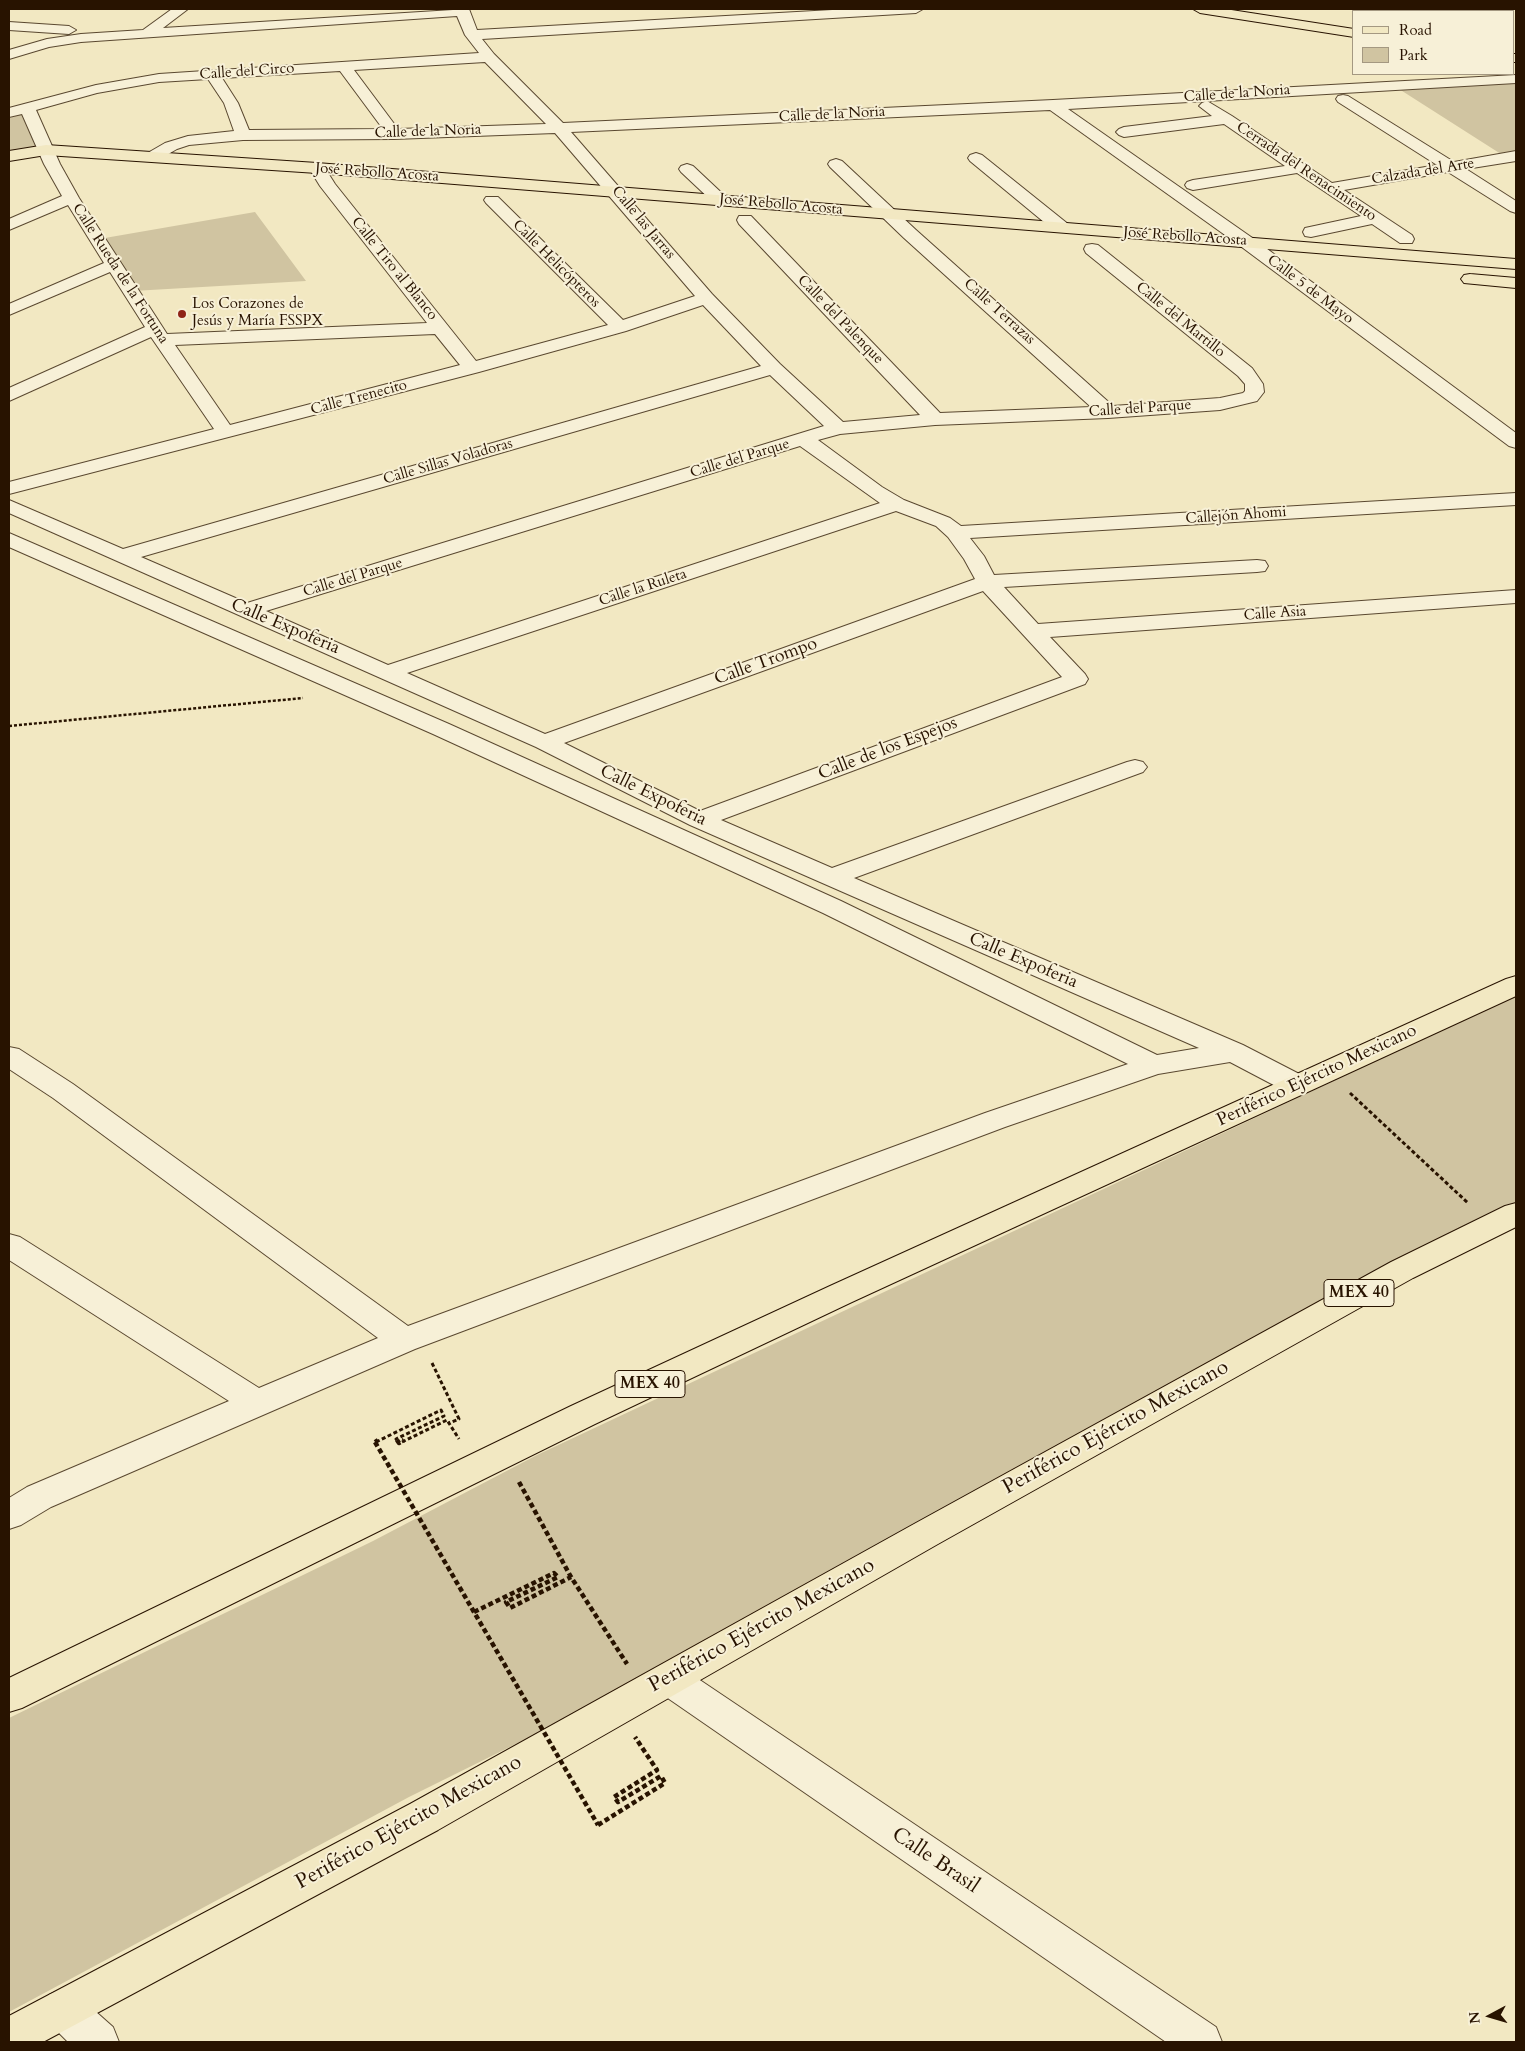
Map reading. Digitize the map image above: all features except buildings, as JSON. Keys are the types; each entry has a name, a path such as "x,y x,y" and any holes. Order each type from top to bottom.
{"main road":[{"path":"1200,9 1352,33"},
{"path":"1258,9 1352,23"},
{"path":"11,157 32,162 49,157 230,178"},
{"name":"José Rebollo Acosta","path":"49,157 152,157 317,168 1516,264"},
{"name":"José Rebollo Acosta","path":"309,185 348,188"},
{"path":"474,199 522,203"},
{"path":"612,210 650,212"},
{"name":"José Rebollo Acosta","path":"726,218 764,221"},
{"path":"881,231 939,236"},
{"name":"José Rebollo Acosta","path":"1072,247 1120,251"},
{"name":"José Rebollo Acosta","path":"1244,261 1302,265"},
{"path":"1458,278 1516,283"},
{"name":"Periférico Ejército Mexicano","path":"9,1696 490,1460 841,1294 1516,985"},
{"name":"Periférico Ejército Mexicano","path":"9,2038 424,1816 926,1534 1402,1270 1504,1220"}],"street":[{"path":"145,34 181,9"},
{"path":"299,24 314,9"},
{"path":"472,34 916,9"},
{"path":"14,53 59,41 121,35 299,24 462,10"},
{"name":"Calle las Jarras","path":"462,10 472,34 489,56 560,128 706,298 772,368 838,428"},
{"path":"14,53 62,14"},
{"path":"9,26 121,35"},
{"name":"Calle del Circo","path":"9,113 129,82 212,74 489,56"},
{"path":"343,65 394,134"},
{"path":"212,74 231,103 243,135"},
{"name":"Calle de la Noria","path":"152,157 171,146 188,141 243,135 394,134 560,128 1053,105 1516,79"},
{"path":"1343,99 1516,208"},
{"name":"Calle 5 de Mayo","path":"1053,105 1245,242 1516,442"},
{"name":"Cerrada del Renacimiento","path":"1207,106 1406,239"},
{"name":"Calle Rueda de la Fortuna","path":"27,108 49,157 72,198 158,334 226,433"},
{"path":"1124,132 1227,119"},
{"name":"Calzada del Arte","path":"1457,171 1516,156"},
{"path":"976,158 1062,228"},
{"name":"Calle Terrazas","path":"836,164 910,234 1012,323 1108,412"},
{"name":"Calzada del Arte","path":"1335,192 1457,171 1516,165"},
{"name":"Calle Tiro al Blanco","path":"317,168 328,186 472,368"},
{"path":"1193,185 1300,168"},
{"path":"687,169 720,200"},
{"path":"9,225 72,198"},
{"name":"Calle Helicópteros","path":"492,200 620,327"},
{"path":"1311,232 1375,218"},
{"name":"Calle del Palenque","path":"745,220 935,419"},
{"name":"Calle del Martillo","path":"1092,249 1244,372 1254,384 1255,392 1250,398"},
{"path":"9,310 115,264"},
{"name":"Calle Trenecito","path":"9,488 472,368 620,327 706,298"},
{"path":"9,395 158,334 442,328"},
{"name":"Calle Sillas Voladoras","path":"124,555 772,368"},
{"name":"Calle del Parque","path":"246,610 838,428 935,419 1108,412 1220,404 1250,398"},
{"path":"803,440 831,461 897,504 943,522 956,534 973,556 987,582 1034,631"},
{"name":"Callejón Ahomi","path":"956,534 1516,499"},
{"name":"Calle la Ruleta","path":"390,672 897,504"},
{"name":"Calle Expoferia","path":"9,506 390,672 544,742 699,820 1233,1052 1297,1085"},
{"path":"9,539 358,692 832,907 1154,1065"},
{"name":"Calle Trompo","path":"544,742 987,582 1257,566"},
{"name":"Calle Asia","path":"1034,631 1516,597"},
{"name":"Calle de los Espejos","path":"699,820 1077,679 1034,631"},
{"path":"830,878 1135,767"},
{"path":"9,1515 39,1497 411,1338 995,1120 1154,1065 1233,1052"},
{"path":"9,1056 63,1091 411,1338"},
{"path":"9,1245 257,1403"},
{"name":"Calle Brasil","path":"643,1693 1201,2042"},
{"path":"63,2009 98,2042"}],"path":[{"path":"9,726 358,692"},
{"path":"1326,1072 1504,1220"},
{"path":"411,1338 459,1419 449,1424"},
{"path":"441,1410 444,1416 396,1439 399,1443 447,1420 449,1424 490,1460 571,1577 643,1693 657,1770 614,1798 618,1802 660,1776 665,1783 598,1826 375,1442 441,1410"},
{"path":"474,1612 554,1573 558,1577 506,1602 510,1608 571,1577"}],"green space":[{"path":"1516,81 1516,154 1504,156 1399,89"},
{"path":"23,114 37,149 9,153 9,118"},
{"path":"255,212 306,281 133,291 99,239"},
{"path":"1516,992 1516,1203 1454,1230 661,1672 409,1797 9,2012 9,1718 373,1541 537,1455 1359,1069"}],"place":[{"name":"Los Corazones de Jesús y María FSSPX","path":"182,314"}]}
